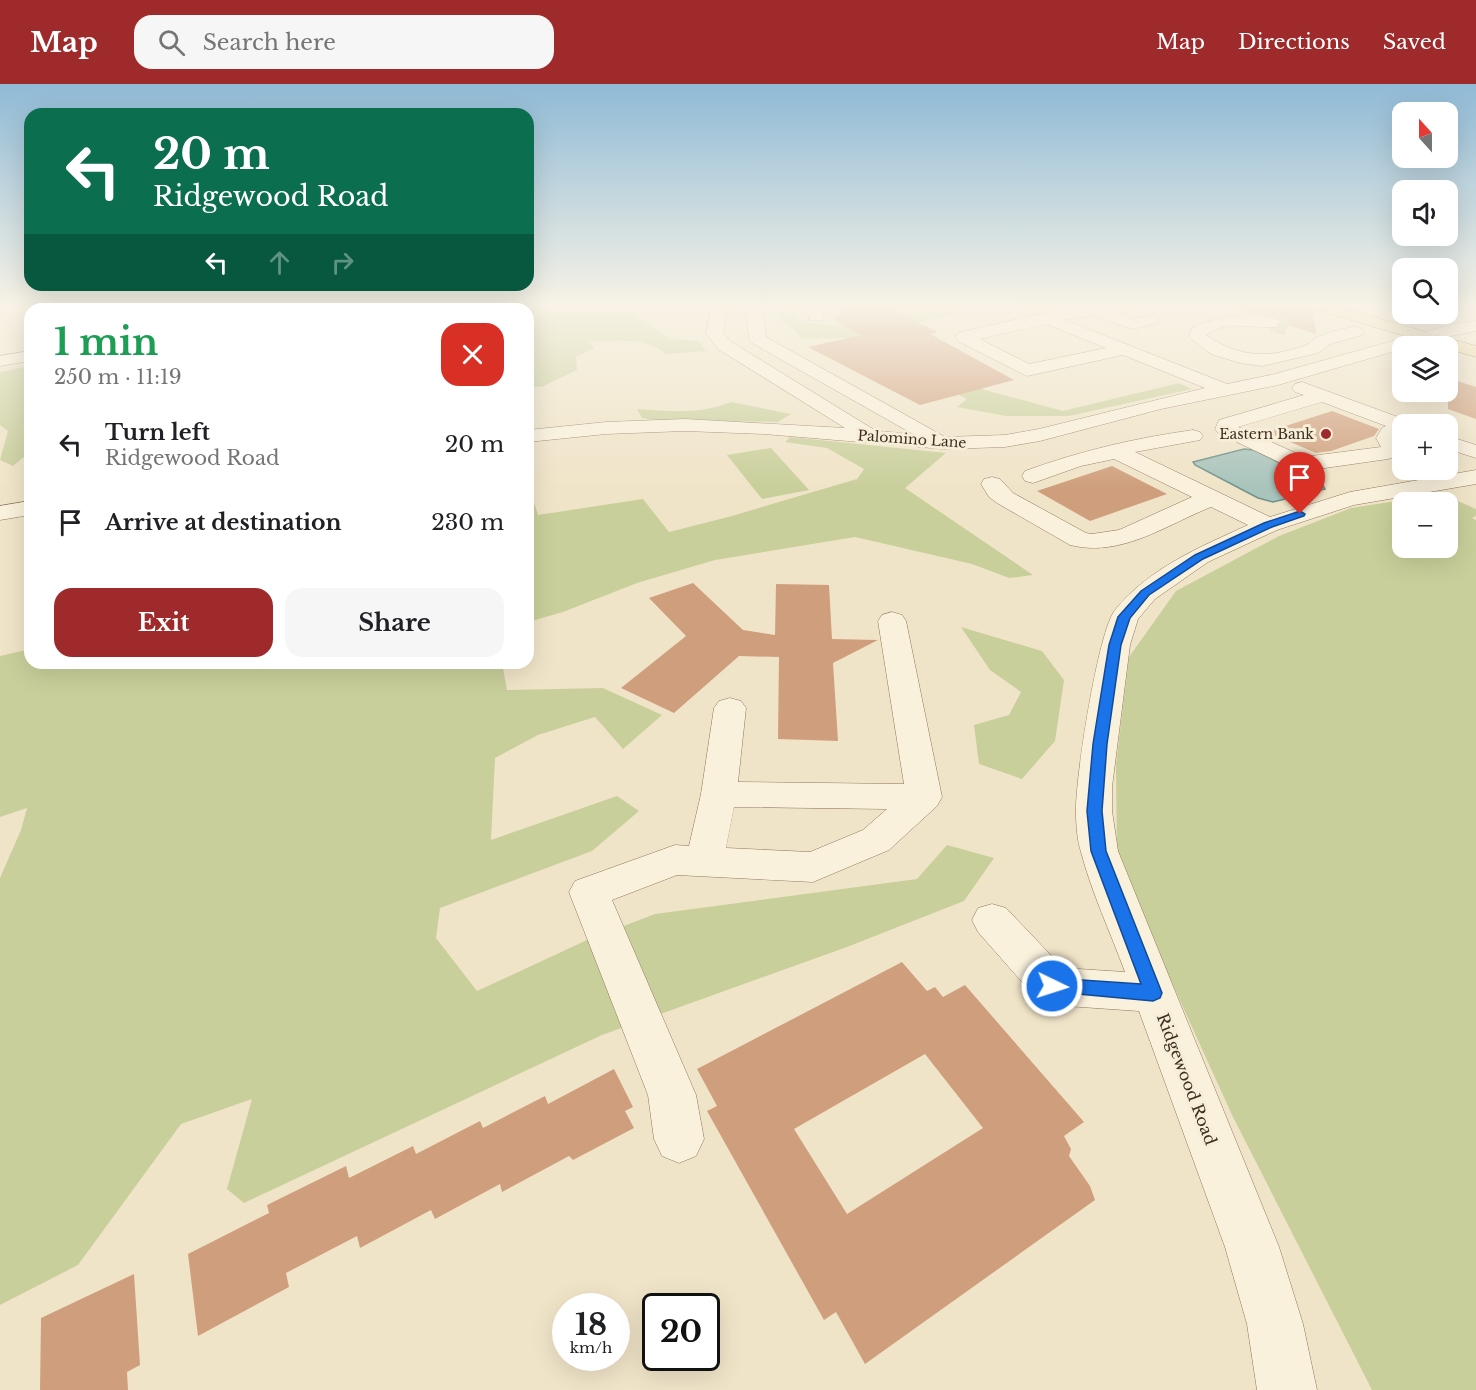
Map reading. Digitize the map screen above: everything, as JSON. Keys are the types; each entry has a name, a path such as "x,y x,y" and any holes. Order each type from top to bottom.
{"street":[{"path":"758,366 872,437"},
{"path":"807,366 944,443"},
{"path":"1019,366 1027,370 1046,366"},
{"path":"1164,366 1226,390"},
{"path":"1316,366 1321,368"},
{"name":"Palomino Lane","path":"534,429 685,425 764,428 944,443 995,442 1040,435 1159,404 1328,366"},
{"path":"1278,379 1392,422"},
{"path":"1323,396 1226,424 1225,429 1295,461 1311,463 1392,451"},
{"path":"1392,431 1387,438 1392,447"},
{"path":"1033,476 1075,460 1117,452 1136,444 1193,436"},
{"path":"1458,446 1476,452"},
{"path":"1117,452 1268,525"},
{"name":"Ridgewood Road","path":"1287,1390 1275,1324 1252,1247 1099,851 1095,821 1095,787 1115,645 1124,617 1145,593 1199,557 1268,525 1350,499 1476,477"},
{"path":"992,484 1005,498 1079,540 1090,543 1113,540 1136,532 1211,498"},
{"path":"0,513 24,509"},
{"path":"892,621 924,796"},
{"path":"704,862 719,794 730,708"},
{"path":"719,794 924,796"},
{"path":"679,1139 672,1095 589,892 675,860 813,867 876,840 924,796"},
{"path":"992,920 1052,986 1153,993"}],"green space":[{"path":"534,366 577,366 577,370 544,386 534,387"},
{"path":"904,366 943,366 985,390 1063,411 1179,383 1192,389 1069,416 1006,416 957,407 967,399"},
{"path":"24,367 24,457 13,466 0,460 8,431 0,425 0,372"},
{"path":"731,402 791,414 778,422 654,420 642,418 637,409 696,410"},
{"path":"790,437 946,453 905,488 1033,575 1009,578 972,564 855,537 715,560 637,583 563,612 534,620 534,502 538,515 643,499 669,532 857,479 864,469 827,448 785,442"},
{"path":"771,448 809,490 762,499 727,455"},
{"path":"1458,501 1476,509 1476,516 1472,518 1476,520 1476,1390 1372,1390 1232,1115 1117,862 1116,764 1129,657 1176,591 1279,536 1351,508 1392,502 1392,558 1458,558"},
{"path":"961,627 1042,651 1064,680 1055,741 1022,779 979,764 974,725 1009,715 1021,692 990,670"},
{"path":"24,650 24,669 503,669 507,690 603,688 662,715 623,749 595,717 538,735 495,758 491,840 617,796 639,811 592,851 440,908 436,938 477,991 587,940 655,914 917,879 947,845 994,858 964,901 847,947 602,1035 244,1203 227,1189 252,1099 181,1124 78,1265 0,1305 0,878 21,830 27,808 0,817 0,656"}],"water":[{"path":"1244,449 1254,450 1322,484 1325,489 1273,502 1258,498 1193,462"}],"building":[{"path":"845,366 988,366 1014,380 920,405"},
{"path":"1458,381 1476,387 1476,419 1448,409 1448,402 1458,402"},
{"name":"Eastern Bank","path":"1332,411 1379,429 1374,436 1331,451 1316,453 1267,432"},
{"path":"1112,466 1167,494 1090,521 1037,491"},
{"path":"693,583 743,630 775,635 776,584 829,585 832,639 878,640 833,663 838,741 778,739 779,657 739,656 674,713 621,688 686,636 649,598"},
{"path":"902,962 927,991 935,987 943,997 965,985 1084,1122 1064,1136 1071,1149 1069,1156 1090,1186 1095,1200 865,1364 836,1312 824,1320 707,1111 717,1106 697,1069","holes":["925,1054 983,1128 847,1214 794,1129"]},
{"path":"614,1069 633,1107 625,1111 634,1128 573,1160 569,1156 502,1192 500,1184 435,1219 431,1210 360,1248 357,1236 286,1273 289,1287 198,1336 188,1254 269,1213 267,1205 346,1166 349,1178 413,1146 416,1154 480,1121 483,1128 545,1096 548,1104"},
{"path":"134,1274 140,1365 127,1372 128,1390 40,1390 41,1318"}],"place":[{"name":"Eastern Bank","path":"1326,434"}],"route":[{"path":"1052,986 1153,993 1099,851 1094,811 1100,744 1115,645 1124,617 1145,593 1199,557 1268,525 1300,514"}]}
